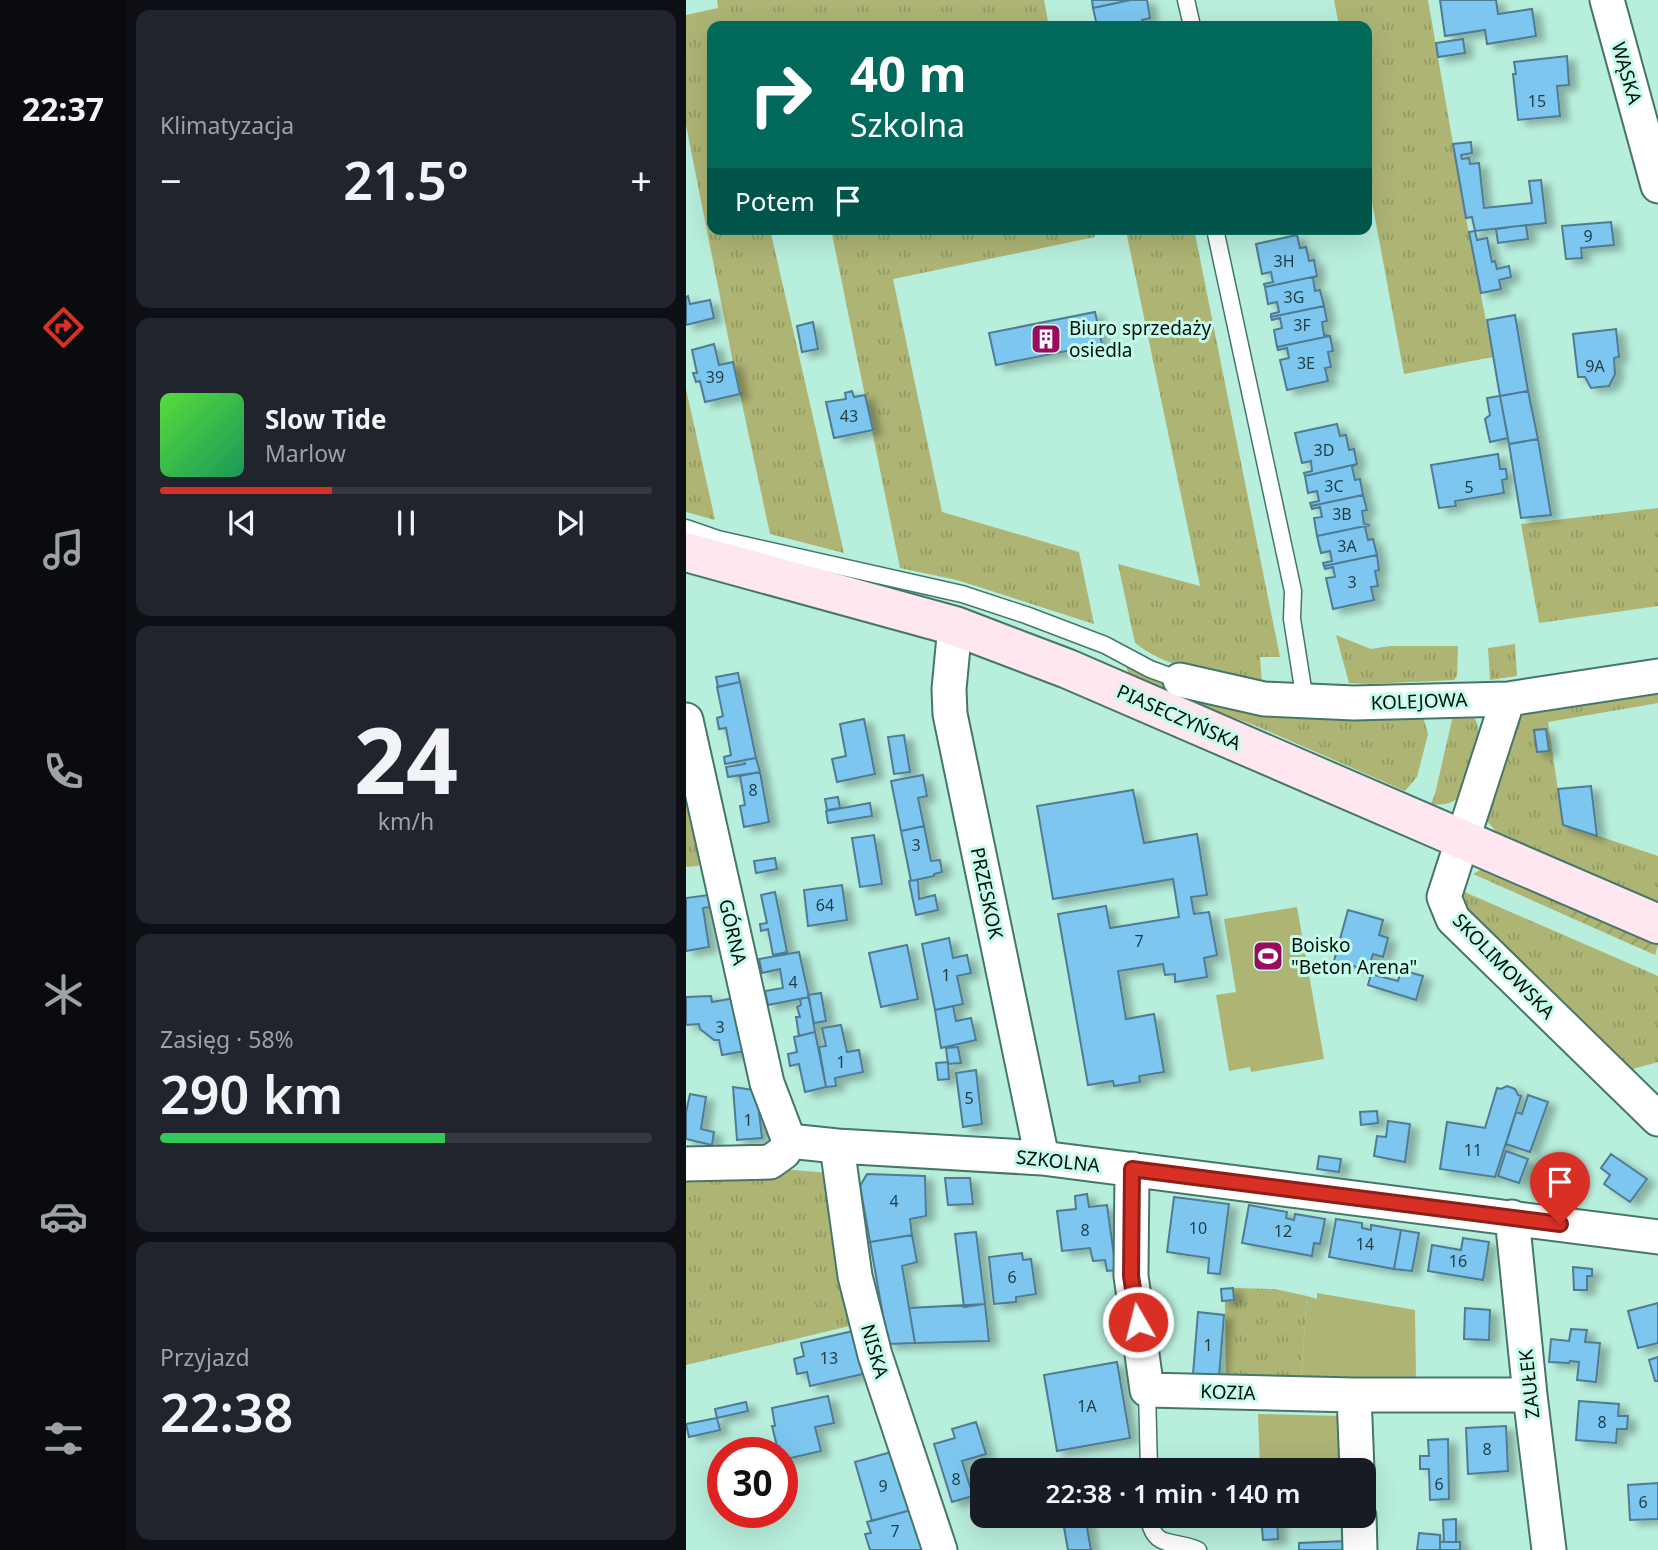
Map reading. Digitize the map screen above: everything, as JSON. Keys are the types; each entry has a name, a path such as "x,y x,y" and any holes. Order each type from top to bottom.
{"main road":[{"name":"PIASECZYŃSKA","path":"686,552 955,626 1068,669 1658,924"}],"street":[{"name":"WĄSKA","path":"1607,0 1658,186"},
{"name":"PRZESKOK","path":"955,626 949,689 950,714 1042,1158"},
{"name":"KOLEJOWA","path":"1180,680 1264,699 1354,704 1508,699 1658,676"},
{"name":"SKOLIMOWSKA","path":"1508,699 1444,897 1453,919 1658,1119"},
{"name":"GÓRNA","path":"686,720 767,1083 789,1141"},
{"name":"SZKOLNA","path":"789,1141 1042,1158 1658,1237"},
{"path":"686,1164 770,1163 784,1152 789,1141"},
{"name":"NISKA","path":"836,1146 855,1276 874,1355 940,1550"},
{"path":"1132,1169 1131,1276 1147,1390"},
{"name":"ZAUŁEK","path":"1512,1217 1549,1550"},
{"name":"KOZIA","path":"1147,1390 1354,1395 1530,1395"},
{"path":"1354,1395 1357,1458"},
{"path":"1359,1528 1360,1550"}],"lane":[{"path":"1186,0 1191,21"},
{"path":"1216,235 1293,591 1292,619 1305,701"},
{"path":"686,528 718,539 962,594 1105,645 1150,669 1180,680"},
{"path":"1147,1390 1149,1458"},
{"path":"1149,1528 1156,1543 1161,1546 1198,1550"}],"green space":[{"path":"717,0 1044,0 1048,21 707,21 707,231 686,125 686,15 718,8"},
{"path":"1334,0 1428,0 1493,357 1404,374 1372,202 1372,21 1338,21"},
{"path":"708,235 771,235 844,553 770,534"},
{"path":"832,235 1094,235 893,279 942,512 1079,552 1094,624 957,580 900,568"},
{"path":"1127,235 1195,235 1280,657 1260,657 1262,684 1180,666 1135,643 1118,564 1200,586"},
{"path":"686,389 715,520 686,512"},
{"path":"1658,508 1658,606 1539,623 1521,524"},
{"path":"1336,635 1371,649 1390,646 1458,646 1457,676 1454,680 1349,683"},
{"path":"1515,644 1517,676 1490,680 1488,648"},
{"path":"1125,663 1422,713 1428,734 1417,777 1405,791 1254,725 1131,680"},
{"path":"1658,691 1658,703 1548,722 1563,824 1658,856 1658,902 1498,834 1488,822 1486,802 1515,720 1542,705"},
{"path":"1454,711 1474,717 1477,744 1458,798 1443,804 1431,804 1435,794"},
{"path":"686,751 709,854 698,866 686,867"},
{"path":"1487,870 1569,905 1565,915 1473,874"},
{"path":"1460,890 1658,976 1658,1062 1629,1070 1462,905"},
{"path":"1569,905 1658,945 1655,955 1565,915"},
{"name":"Boisko \"Beton Arena\"","path":"1297,907 1324,1059 1251,1072 1250,1067 1229,1071 1216,995 1236,992 1224,919"},
{"path":"780,1169 830,1173 858,1324 686,1365 686,1177"},
{"path":"1233,1288 1275,1289 1307,1296 1301,1381 1226,1378 1225,1301 1234,1300"},
{"path":"1317,1293 1415,1310 1416,1381 1301,1381 1307,1296 1317,1299"},
{"path":"1258,1414 1342,1416 1343,1458 1260,1458"}],"building":[{"path":"1092,0 1131,0 1093,8"},
{"path":"1131,0 1147,0 1150,18 1142,21 1096,21 1093,8"},
{"path":"1440,0 1496,0 1498,14 1532,9 1536,36 1487,44 1485,30 1445,36"},
{"path":"1463,39 1465,53 1438,57 1436,43"},
{"path":"1567,56 1569,85 1557,86 1560,116 1518,120 1514,62"},
{"path":"1471,142 1472,153 1461,155 1462,159 1469,158 1470,164 1479,163 1484,208 1532,203 1529,181 1541,180 1546,223 1475,231 1472,217 1466,218 1453,144"},
{"path":"1611,222 1614,245 1581,248 1582,258 1566,259 1562,226"},
{"path":"1526,225 1528,239 1498,243 1496,229"},
{"path":"1475,231 1477,240 1487,238 1492,262 1495,261 1497,269 1509,266 1511,277 1499,280 1501,289 1481,293 1469,232"},
{"path":"1297,235 1300,248 1306,247 1309,261 1314,260 1317,276 1265,287 1264,284 1273,282 1271,272 1262,274 1256,244"},
{"path":"1317,276 1313,278 1315,291 1320,290 1324,306 1271,317 1271,314 1279,312 1277,302 1268,304 1265,287"},
{"path":"688,296 690,304 710,300 714,318 686,325"},
{"path":"1324,306 1327,321 1322,322 1324,335 1330,336 1277,347 1274,330 1282,328 1280,318 1272,320 1271,317"},
{"name":"Biuro sprzedaży osiedla","path":"1095,312 1102,344 996,365 989,333"},
{"path":"1515,315 1528,391 1500,396 1487,320"},
{"path":"813,322 818,349 802,352 797,326"},
{"path":"1616,329 1619,357 1614,358 1615,374 1609,386 1591,388 1585,377 1578,377 1573,334"},
{"path":"1330,336 1333,351 1328,352 1331,367 1325,368 1328,381 1287,390 1280,360 1289,358 1287,348 1278,350 1277,347"},
{"path":"714,344 719,365 733,362 740,394 705,402 700,381 696,382 693,373 697,373 692,350"},
{"path":"852,391 854,397 865,395 873,430 834,438 826,402 846,399 845,393"},
{"path":"1528,391 1538,439 1509,444 1500,396"},
{"path":"1500,396 1508,438 1490,442 1485,419 1490,415 1487,398"},
{"path":"1337,424 1340,436 1346,435 1349,450 1354,449 1357,464 1305,476 1304,473 1312,471 1311,461 1302,463 1295,433"},
{"path":"1538,439 1551,515 1521,518 1509,444"},
{"path":"1498,454 1500,469 1506,469 1507,479 1502,480 1504,493 1455,501 1456,506 1439,508 1431,465"},
{"path":"1357,464 1352,467 1355,480 1360,479 1363,495 1311,506 1310,503 1319,501 1317,491 1308,493 1305,476"},
{"path":"1363,495 1367,510 1362,511 1364,524 1370,525 1317,536 1314,518 1322,517 1320,507 1312,509 1311,506"},
{"path":"1370,525 1365,527 1368,540 1373,539 1377,555 1324,566 1323,563 1332,561 1330,551 1321,553 1317,536"},
{"path":"1377,555 1379,570 1375,571 1378,586 1371,587 1374,600 1333,609 1326,578 1335,577 1333,567 1325,569 1324,566"},
{"path":"738,673 740,682 718,687 716,677"},
{"path":"740,682 756,758 725,764 724,757 731,755 726,728 719,729 717,718 723,716 717,687"},
{"path":"864,719 875,774 837,782 832,759 846,756 840,724"},
{"path":"1546,729 1549,751 1537,752 1534,730"},
{"path":"904,735 910,772 894,774 888,737"},
{"path":"756,758 760,772 728,777 726,767 745,764 744,760"},
{"path":"760,772 769,822 744,827 740,806 745,805 740,776"},
{"path":"923,775 927,796 918,798 924,826 901,831 891,781"},
{"path":"1591,786 1597,836 1563,825 1558,789"},
{"path":"1133,790 1144,843 1197,834 1207,895 1191,897 1194,914 1209,912 1217,955 1204,958 1207,977 1175,982 1175,974 1165,975 1163,964 1118,971 1126,1019 1154,1014 1164,1072 1139,1076 1140,1082 1114,1086 1113,1081 1088,1085 1058,914 1106,906 1110,928 1179,917 1173,879 1053,899 1037,806"},
{"path":"838,797 840,808 827,810 825,799"},
{"path":"870,803 872,816 828,823 826,811"},
{"path":"924,826 931,861 940,860 942,872 911,881 901,831"},
{"path":"874,835 882,884 860,887 852,838"},
{"path":"775,858 777,869 756,873 754,861"},
{"path":"918,880 919,899 935,895 938,910 916,915 909,881"},
{"path":"842,885 847,920 808,926 804,890"},
{"path":"775,892 787,952 773,955 768,929 761,931 760,924 767,923 761,895"},
{"path":"708,895 710,907 703,908 709,947 686,951 686,898"},
{"path":"1348,910 1383,920 1379,935 1388,938 1383,957 1373,954 1368,970 1334,961"},
{"path":"949,938 953,958 967,955 971,973 957,976 963,1004 935,1010 922,944"},
{"path":"907,945 918,999 881,1007 869,953"},
{"path":"799,952 809,997 768,1005 765,991 783,988 780,969 762,973 759,959"},
{"path":"1401,970 1423,976 1416,1000 1368,985 1371,974 1398,981"},
{"path":"821,993 826,1021 814,1023 808,995"},
{"path":"711,996 712,1002 735,998 745,1051 722,1055 719,1040 714,1040 700,1029 699,1024 686,1025 686,997"},
{"path":"809,997 815,1032 799,1036 796,1017 800,1017 797,1007 801,1005 800,999"},
{"path":"953,1006 956,1021 971,1018 976,1040 941,1048 935,1010"},
{"path":"841,1025 847,1052 859,1050 863,1072 835,1078 836,1086 826,1087 819,1047 826,1046 822,1028"},
{"path":"815,1032 826,1087 805,1092 799,1064 790,1066 788,1054 797,1052 794,1037"},
{"path":"958,1047 961,1063 948,1064 946,1048"},
{"path":"948,1062 949,1079 938,1080 936,1063"},
{"path":"976,1070 982,1124 963,1127 956,1073"},
{"path":"1507,1086 1515,1089 1521,1096 1495,1177 1440,1169 1447,1122 1485,1128 1497,1088"},
{"path":"733,1087 753,1090 758,1103 762,1138 737,1140"},
{"path":"690,1094 706,1097 701,1129 714,1132 712,1145 686,1139 686,1112"},
{"path":"1528,1095 1548,1102 1530,1152 1506,1144 1516,1112 1522,1114"},
{"path":"1377,1111 1378,1123 1361,1125 1360,1112"},
{"path":"1388,1121 1410,1124 1405,1162 1374,1156 1377,1136 1386,1137"},
{"path":"1506,1151 1528,1159 1519,1183 1498,1176"},
{"path":"1611,1154 1647,1179 1630,1202 1604,1184 1610,1175 1601,1168"},
{"path":"1319,1156 1341,1159 1339,1172 1317,1169"},
{"path":"867,1174 925,1176 926,1216 910,1219 912,1235 870,1242 860,1186"},
{"path":"945,1178 970,1178 973,1204 948,1205"},
{"path":"1087,1194 1089,1207 1107,1205 1116,1270 1107,1271 1105,1260 1093,1261 1090,1248 1062,1251 1057,1211 1076,1209 1075,1196"},
{"path":"1174,1197 1229,1204 1220,1274 1208,1273 1209,1258 1167,1252"},
{"path":"1249,1205 1287,1212 1286,1218 1294,1220 1295,1214 1325,1219 1320,1244 1314,1243 1312,1256 1242,1243"},
{"path":"1336,1219 1362,1223 1362,1228 1371,1230 1371,1225 1401,1230 1394,1269 1329,1257"},
{"path":"1401,1230 1419,1233 1412,1271 1394,1269"},
{"path":"976,1232 985,1304 964,1307 955,1234"},
{"path":"912,1235 917,1262 902,1266 915,1343 888,1344 870,1242"},
{"path":"1463,1238 1489,1242 1483,1280 1428,1271 1432,1245 1461,1250"},
{"path":"1022,1253 1023,1260 1031,1259 1036,1294 1016,1297 1016,1302 994,1304 989,1257"},
{"path":"1573,1267 1592,1269 1592,1276 1587,1276 1587,1290 1574,1290"},
{"path":"1233,1288 1234,1300 1222,1301 1221,1289"},
{"path":"1658,1303 1658,1343 1638,1348 1628,1311"},
{"path":"985,1304 989,1341 915,1343 909,1308"},
{"path":"1465,1308 1490,1310 1489,1340 1464,1339"},
{"path":"1198,1312 1224,1315 1219,1377 1193,1374"},
{"path":"1127,1319 1129,1337 1107,1337 1106,1321"},
{"path":"1571,1329 1587,1330 1585,1342 1600,1343 1596,1382 1577,1380 1579,1362 1549,1362 1551,1339 1569,1341"},
{"path":"853,1331 863,1374 810,1386 807,1372 797,1374 794,1359 804,1356 801,1343"},
{"path":"1658,1357 1658,1381 1655,1381 1649,1360"},
{"path":"1117,1362 1130,1438 1057,1451 1044,1375"},
{"path":"828,1396 834,1423 815,1427 821,1451 798,1456 798,1437 775,1437 772,1408"},
{"path":"1579,1401 1619,1404 1618,1416 1628,1416 1627,1429 1617,1429 1616,1443 1576,1440"},
{"path":"746,1402 748,1411 717,1418 715,1409"},
{"path":"717,1418 720,1430 689,1437 686,1424"},
{"path":"976,1422 986,1454 962,1461 970,1486 970,1497 952,1502 934,1444 955,1438 952,1429"},
{"path":"1506,1426 1508,1471 1468,1474 1466,1428"},
{"path":"1448,1439 1449,1499 1430,1500 1429,1469 1420,1469 1420,1456 1429,1456 1428,1440"},
{"path":"895,1451 911,1510 872,1521 855,1462"},
{"path":"1658,1483 1658,1519 1630,1520 1628,1485"},
{"path":"911,1510 924,1550 870,1550 865,1534 871,1533 867,1522"},
{"path":"1456,1519 1456,1542 1444,1542 1443,1520"},
{"path":"1064,1528 1087,1528 1091,1550 1068,1550"},
{"path":"1262,1528 1278,1528 1278,1539 1263,1540"},
{"path":"1419,1533 1440,1535 1440,1550 1417,1550"},
{"path":"1346,1541 1346,1550 1299,1550 1299,1543"},
{"path":"1440,1542 1460,1542 1460,1550 1440,1550"}],"place":[{"name":"Biuro sprzedaży osiedla","path":"1046,339"},
{"name":"Boisko \"Beton Arena\"","path":"1268,956"}],"route":[{"path":"1138,1322 1131,1276 1132,1169 1560,1224"}]}
